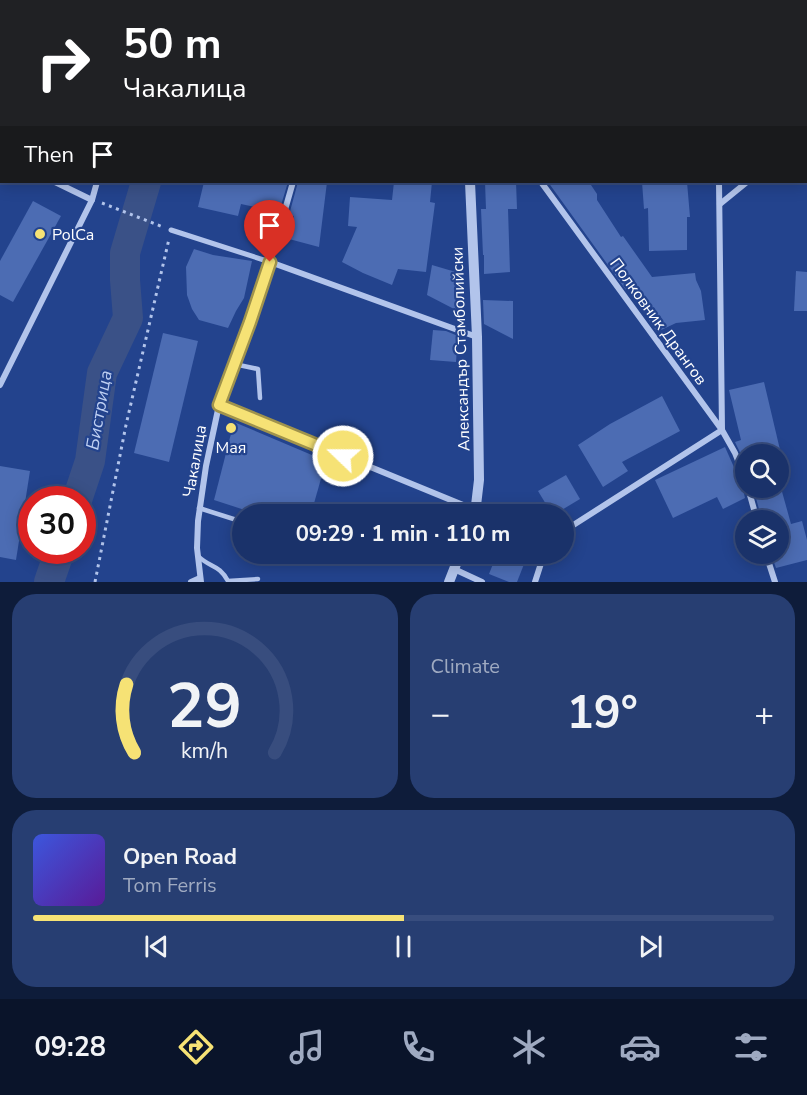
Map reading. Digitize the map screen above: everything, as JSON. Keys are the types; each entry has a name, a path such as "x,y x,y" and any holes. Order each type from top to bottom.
{"street":[{"path":"57,183 92,200"},
{"path":"0,385 92,200 97,183"},
{"name":"Чакалица","path":"191,582 201,580 198,521 206,466 219,405 270,262 293,183"},
{"name":"Александър Стамболийски","path":"470,183 477,337 479,504"},
{"name":"Полковник Дрангов","path":"543,183 722,430 735,453"},
{"path":"574,525 722,430 718,183"},
{"path":"720,204 746,183"},
{"path":"171,230 270,262 477,337"},
{"path":"219,405 457,504"},
{"path":"449,582 456,564"},
{"path":"535,582 541,564"},
{"path":"769,564 775,582"},
{"path":"454,569 482,582"}],"lane":[{"path":"234,364 258,369 260,398"},
{"path":"200,508 232,518"},
{"path":"198,556 210,565 219,568 228,581 258,579"}],"path":[{"path":"92,200 171,230 126,425 95,582"}],"building":[{"path":"204,183 288,183 279,212 241,204 238,216 198,207"},
{"path":"298,183 327,183 319,247 289,239 294,216 289,215"},
{"path":"394,183 432,183 430,202 435,203 426,272 398,269 392,285 342,262 357,227 348,226 350,197 392,200"},
{"path":"485,183 516,183 517,209 508,209 510,272 484,274 481,209 486,209"},
{"path":"549,183 590,183 597,194 597,200 621,237 623,236 652,277 695,273 701,291 705,320 676,323 657,332 632,286 626,290"},
{"path":"642,183 687,183 690,217 687,217 687,250 649,251 648,208 644,209"},
{"path":"33,201 61,216 13,302 0,295 0,261"},
{"path":"194,249 213,255 252,261 244,298 228,328 199,320 192,309 187,295 186,267"},
{"path":"432,265 459,273 456,310 427,295"},
{"path":"796,271 807,272 807,311 794,311"},
{"path":"483,300 513,301 513,339 484,324"},
{"path":"433,330 446,331 458,336 456,362 430,360"},
{"path":"163,333 198,341 169,462 134,453"},
{"path":"764,382 779,444 736,444 735,442 741,440 729,390"},
{"path":"662,396 680,431 622,462 628,471 603,487 578,445 610,424"},
{"path":"234,422 326,461 314,504 232,504 232,506 214,500"},
{"path":"725,447 735,470 735,498 745,498 723,509 717,497 673,518 655,480"},
{"path":"0,466 30,471 28,486 18,486 16,560 0,557"},
{"path":"566,475 580,499 572,504 546,504 538,491"},
{"path":"756,498 784,498 787,510 759,510"},
{"path":"789,517 791,524 802,521 807,540 807,560 776,568 775,564 789,564"},
{"path":"493,564 524,564 517,582 509,582 489,574"}],"waterway":[{"name":"Бистрица","path":"82,486 90,461 102,373 128,318 125,253 146,183"},
{"name":"Бистрица","path":"49,582 55,564"}],"place":[{"name":"PolCa","path":"40,234"},
{"name":"Мая","path":"231,428"}],"route":[{"path":"270,262 219,405 343,456"}]}
